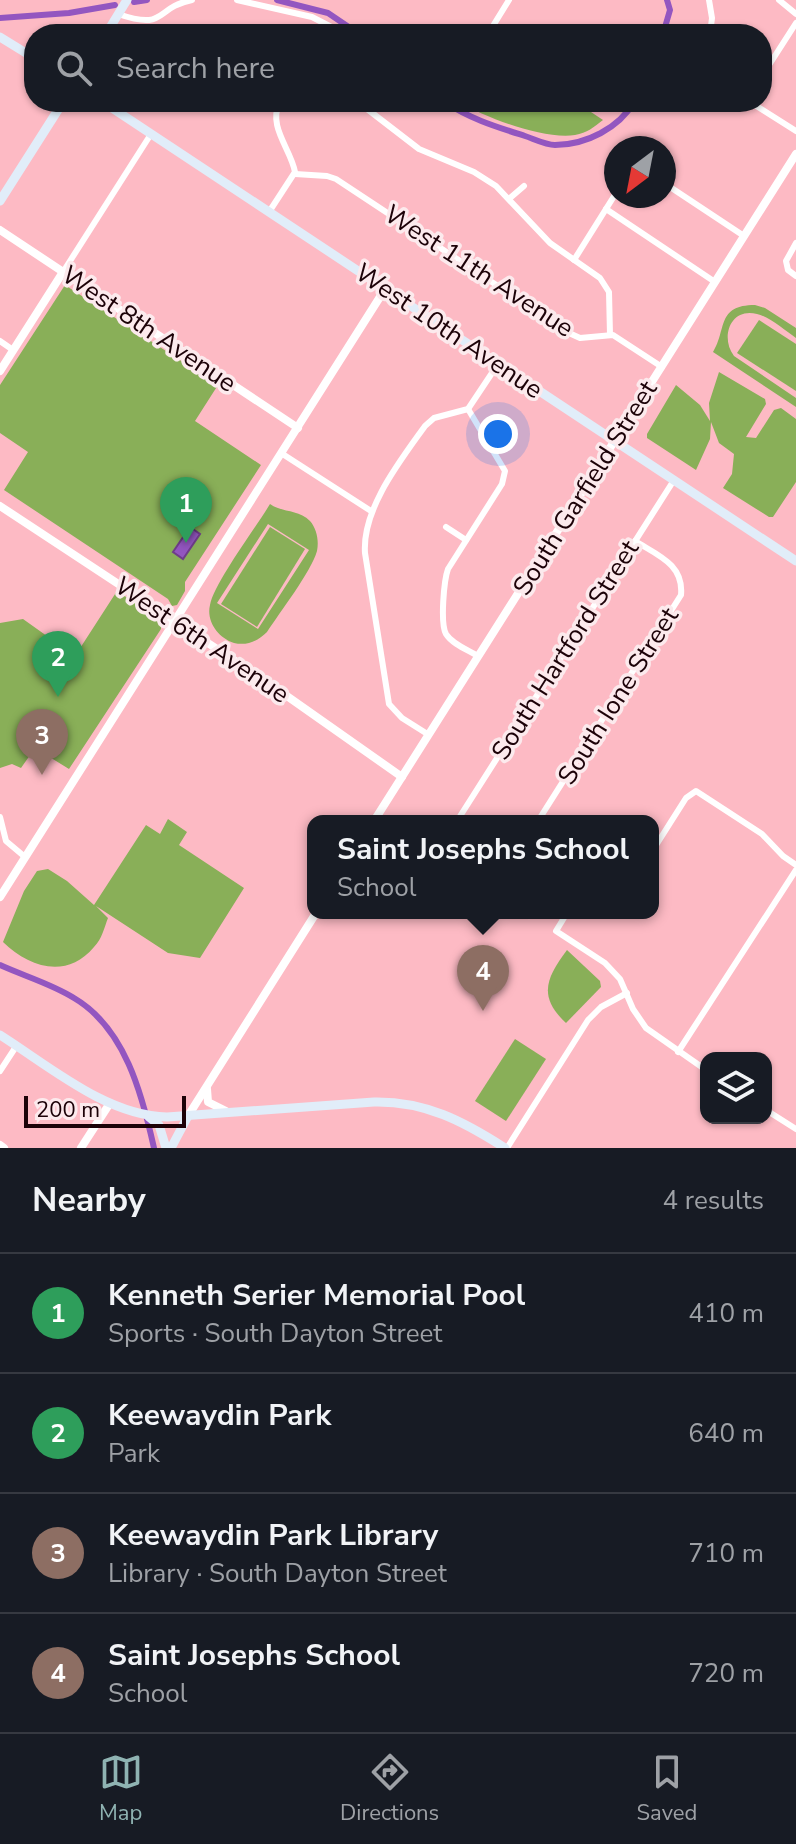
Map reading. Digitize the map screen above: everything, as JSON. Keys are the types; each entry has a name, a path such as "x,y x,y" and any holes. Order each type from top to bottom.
{"main road":[{"path":"112,24 127,0"},
{"path":"0,37 24,52"},
{"path":"0,201 57,112"},
{"name":"West 10th Avenue","path":"118,112 796,561"},
{"path":"0,1035 110,1103 147,1116 159,1125 168,1148"},
{"path":"147,1116 391,1102 448,1115 506,1148"},
{"path":"168,1148 188,1116"}],"street":[{"path":"118,14 150,21 180,3 192,0"},
{"path":"237,0 312,17 326,24"},
{"path":"494,24 509,0"},
{"path":"709,0 711,24"},
{"path":"779,0 796,14"},
{"path":"772,60 796,23"},
{"path":"269,212 295,174 275,123 276,112"},
{"path":"371,112 411,144 482,176 510,198 550,243 600,278 608,288 610,335"},
{"path":"766,112 796,131"},
{"path":"0,371 151,134"},
{"name":"South Garfield Street","path":"378,815 796,154"},
{"name":"West 11th Avenue","path":"295,174 336,179 569,333 580,338 610,335 662,367"},
{"path":"510,198 524,186"},
{"path":"676,191 744,236"},
{"path":"574,260 606,209 715,282"},
{"name":"West 8th Avenue","path":"0,230 298,428"},
{"path":"796,243 787,256 786,264 796,276"},
{"path":"0,897 385,289"},
{"path":"0,341 13,350"},
{"path":"429,735 396,714 388,698 365,553 366,530 371,511 425,426 440,416 468,409 498,364"},
{"path":"468,409 505,471 502,484 446,574 443,624 451,639 478,656"},
{"path":"281,453 371,511"},
{"name":"South Hartford Street","path":"461,815 674,480"},
{"name":"West 6th Avenue","path":"0,506 175,621 402,777"},
{"path":"446,527 466,540"},
{"name":"South Ione Street","path":"542,815 681,595 680,577 674,566 635,541"},
{"path":"659,841 686,798 694,792 701,793 758,831 796,868 678,1052"},
{"path":"0,817 6,841 25,857"},
{"path":"188,1116 312,919"},
{"path":"563,919 556,931 605,963 620,979 646,1028 700,1066"},
{"path":"506,1148 588,1020 601,1007 627,993"},
{"path":"0,1071 17,1045"},
{"path":"209,1084 206,1094 208,1102 231,1113"},
{"path":"81,1148 110,1103"},
{"path":"772,1114 796,1129"}],"green space":[{"path":"478,112 591,112 603,120 579,134 563,136 532,131"},
{"path":"65,285 218,385 195,421 261,465 185,582 185,591 177,605 172,606 168,599 4,490 28,452 0,433 0,385"},
{"path":"755,305 796,328 796,338 767,318 748,313 734,319 730,326 730,349 734,356 796,398 796,407 713,352 728,314 743,306"},
{"path":"759,320 796,344 796,391 737,353"},
{"path":"719,372 765,399 766,404 746,437 756,438 774,410 781,408 796,419 796,482 773,517 723,488 732,474 734,454 719,443 711,422 710,439 696,470 647,438 676,385 700,405 710,421 709,403"},
{"path":"270,504 305,517 312,524 318,539 317,551 302,581 267,632 252,642 234,643 214,628 210,605 227,569","holes":["268,524 309,550 258,629 217,603"]},
{"path":"270,527 305,549 257,627 221,604"},
{"path":"117,591 161,620 161,629 69,769 35,748 21,768 12,764 0,768 0,623 23,619 75,656"},
{"path":"168,819 187,832 179,845 244,888 200,958 168,953 96,906 108,918 102,933 94,947 72,964 60,967 36,963 3,942 24,891 37,871 48,869 94,905 146,825 160,834"},
{"path":"567,950 600,981 601,987 566,1023 551,1004 548,986 554,969"},
{"path":"515,1039 546,1059 506,1121 475,1101"}],"shaded area":[{"path":"190,527 200,534 183,559 173,552"}],"waterway":[{"path":"134,2 147,0"},
{"path":"277,0 328,13 344,24"},
{"path":"666,24 670,10 667,0"},
{"path":"0,18 69,13 115,5"},
{"path":"462,112 555,145 590,138 611,127 627,112"},
{"path":"0,965 74,998 106,1026 129,1064 154,1148"}],"place":[{"name":"Kenneth Serier Memorial Pool","path":"186,543"},
{"name":"Keewaydin Park","path":"58,697"},
{"name":"Keewaydin Park Library","path":"42,775"},
{"name":"Saint Josephs School","path":"483,1011"}]}
